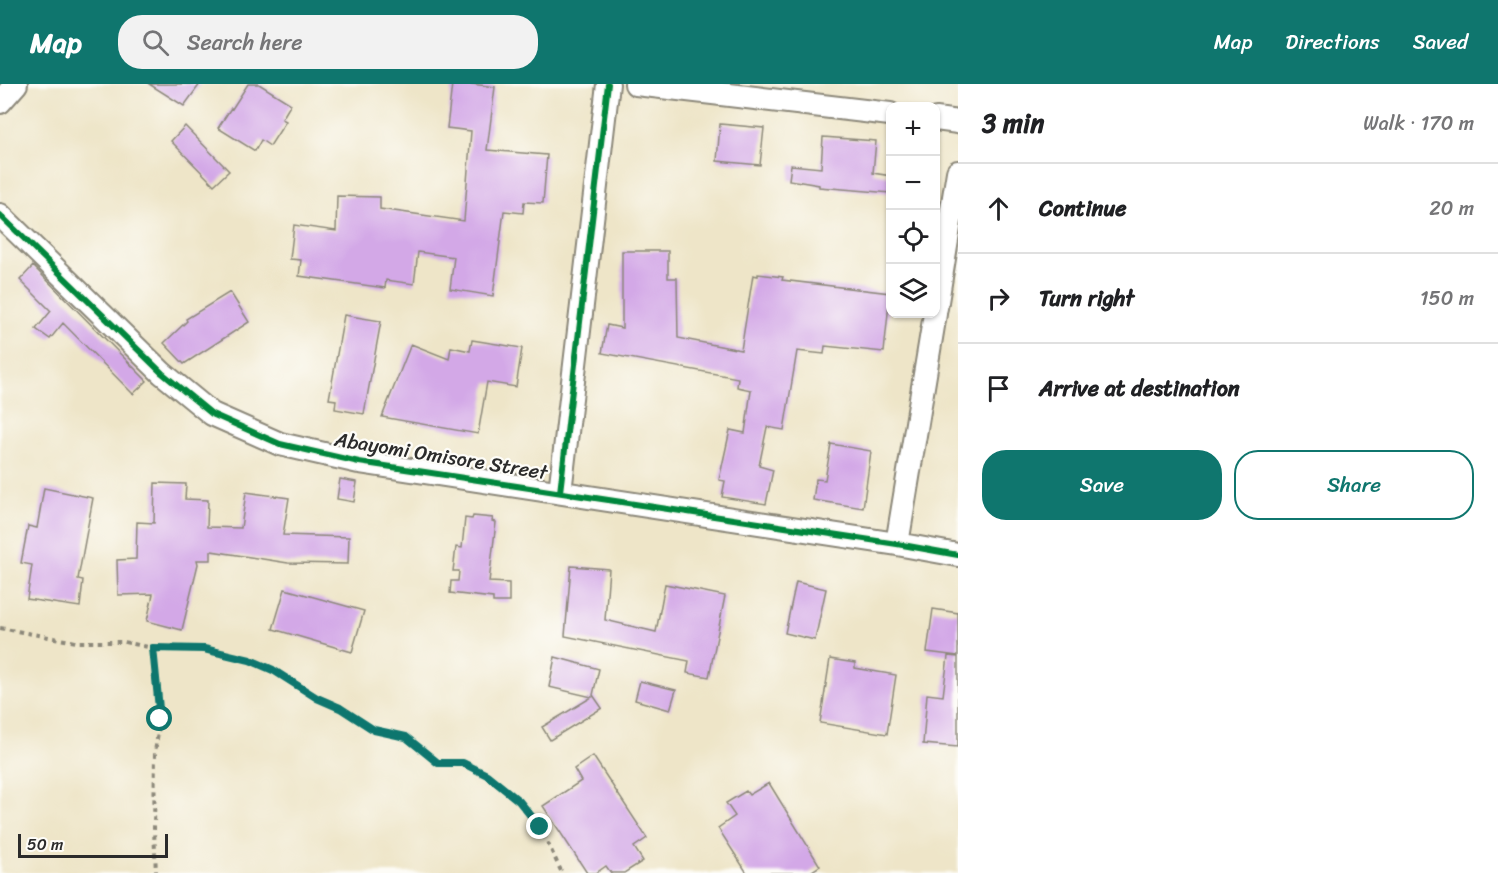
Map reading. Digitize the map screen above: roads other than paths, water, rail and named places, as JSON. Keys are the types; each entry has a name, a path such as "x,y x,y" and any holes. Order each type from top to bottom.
{"street":[{"path":"0,102 16,84"},
{"path":"560,492 608,84"},
{"path":"636,84 886,113"},
{"path":"940,120 958,122"},
{"path":"940,283 958,172"},
{"name":"Abayomi Omisore Street","path":"0,215 162,373 212,414 280,444 359,462 958,555"},
{"path":"897,544 934,318"}]}
